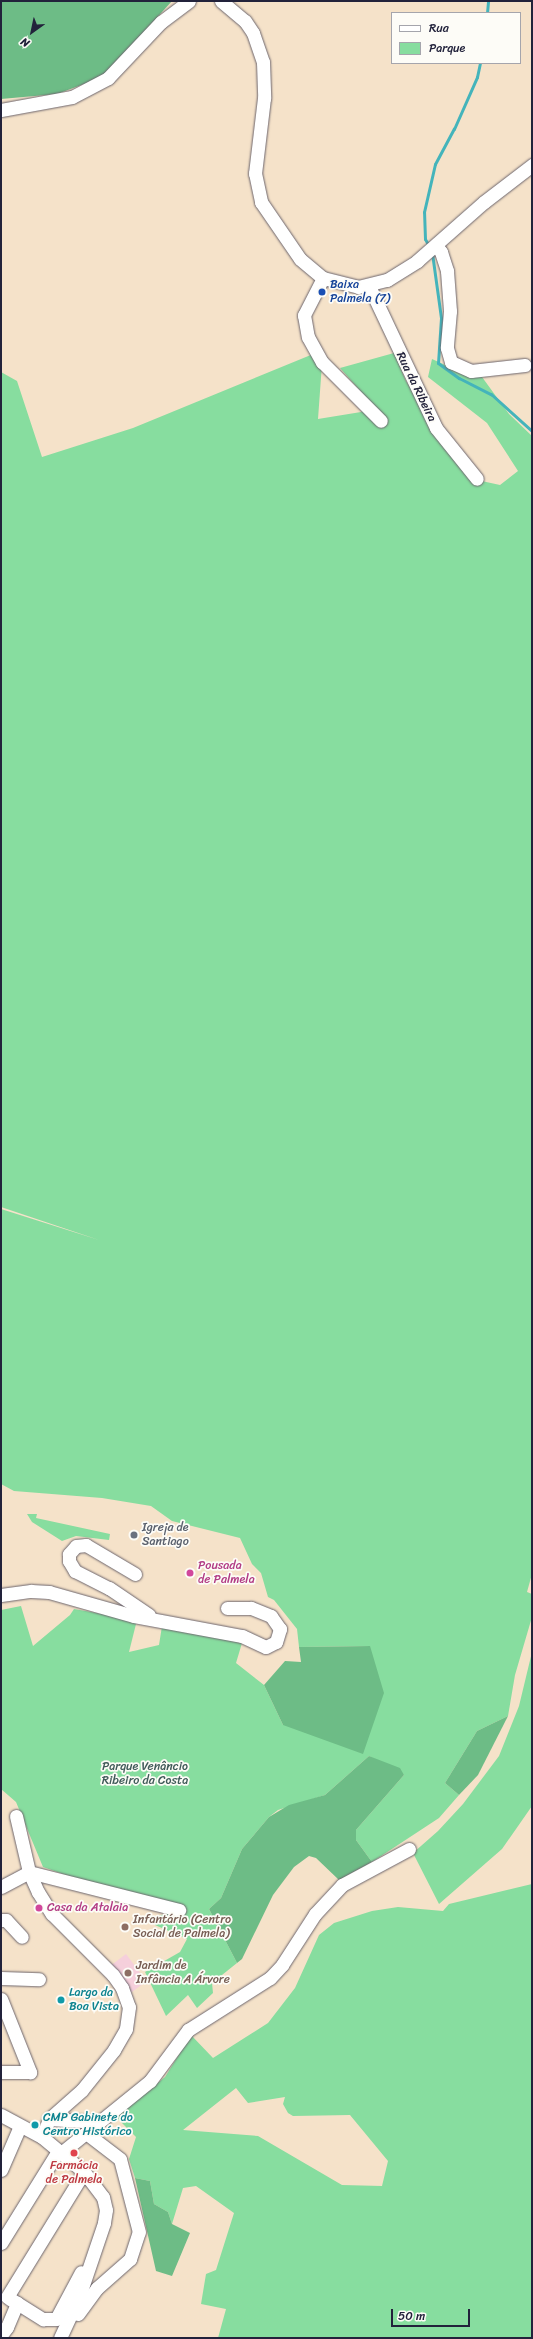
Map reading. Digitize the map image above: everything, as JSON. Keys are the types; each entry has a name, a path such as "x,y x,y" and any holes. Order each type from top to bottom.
{"street":[{"path":"1,110 72,97 108,78 167,17 189,1"},
{"path":"221,1 245,21 253,33 263,62 265,86 255,173 261,202 300,259 323,278 342,285 370,286 387,280 417,262 484,202 532,165"},
{"path":"436,245 442,252 447,271 450,311 447,348 452,362 471,371 525,365"},
{"path":"323,278 304,315 308,337 322,362 381,421"},
{"name":"Rua da Ribeira","path":"370,286 436,428 477,479"},
{"path":"135,1574 86,1545 76,1546 69,1554 76,1571 109,1588 135,1607 160,1620"},
{"path":"1,1595 31,1590 49,1592 160,1620 242,1636 266,1647 276,1642 280,1629 271,1616 251,1608 226,1608"},
{"path":"16,1816 29,1872 38,1892 52,1914 113,1975 122,1988 129,2007 126,2029 114,2050 82,2090 49,2119 42,2137"},
{"path":"1,2243 59,2152 86,2133 150,2081 188,2030 214,2012 270,1978 282,1965 315,1914 342,1885 409,1849"},
{"path":"1,1886 29,1872 179,1910"},
{"path":"4,1920 22,1937"},
{"path":"1,1978 39,1979"},
{"path":"1,1999 30,2072 1,2072"},
{"path":"1,2115 42,2137 84,2172 96,2185 103,2197 106,2210 95,2250 79,2297 62,2335"},
{"path":"49,2119 99,2122"},
{"path":"1,2170 6,2150 20,2126"},
{"path":"62,2335 97,2288 130,2259 139,2232 120,2159 86,2133"},
{"path":"1,2335 7,2327 8,2298 84,2172"},
{"path":"8,2298 43,2319 56,2319 95,2250"}],"shaded area":[{"name":"Jardim de Infância A Árvore","path":"126,1954 146,1981 131,1993 111,1965"}],"green space":[{"path":"1,1 172,1 103,77 57,94 1,99"},
{"name":"Parque Venâncio Ribeiro da Costa","path":"323,350 318,419 361,412 371,403 340,368 394,353 406,381 468,478 500,485 518,471 487,423 428,377 432,359 463,373 482,377 509,414 532,436 532,1574 527,1592 532,1594 532,1617 515,1675 508,1716 477,1731 445,1783 459,1795 439,1818 372,1862 356,1840 356,1830 404,1775 369,1756 325,1795 278,1810 269,1817 242,1849 221,1898 209,1909 237,1963 212,1983 213,1993 197,2008 188,1995 166,2016 145,1972 180,1952 187,1939 155,1925 158,1916 178,1910 133,1899 43,1867 16,1802 1,1789 1,1610 21,1606 33,1646 70,1615 74,1609 137,1620 129,1652 159,1645 162,1626 242,1643 236,1663 264,1685 283,1725 370,1646 299,1647 297,1629 274,1600 268,1597 261,1573 252,1564 240,1538 172,1521 151,1506 102,1498 14,1491 1,1484 1,1209 99,1240 1,1207 1,372 17,381 42,457 133,428"},
{"path":"27,1514 37,1514 36,1518 110,1534 109,1540 76,1536 62,1541 32,1522"},
{"path":"370,1646 384,1693 363,1754 283,1725 264,1685 285,1661 301,1662 299,1647"},
{"path":"532,1652 532,1806 502,1849 439,1904 413,1853 438,1831 463,1804 499,1756 519,1706"},
{"path":"508,1716 478,1775 459,1795 445,1783 477,1731"},
{"path":"369,1756 400,1768 404,1775 356,1830 356,1840 372,1862 339,1880 316,1858 309,1856 294,1867 273,1895 242,1959 237,1963 209,1909 221,1898 242,1849 269,1817 289,1805 325,1795"},
{"path":"532,1884 532,2338 218,2338 226,2309 201,2304 206,2274 216,2270 234,2213 196,2186 183,2188 172,2224 168,2212 154,2204 150,2181 135,2178 129,2159 136,2137 116,2117 165,2077 191,2035 213,2058 268,2023 295,1988 319,1935 334,1923 372,1911 398,1907 443,1911 449,1904","holes":["236,2088 248,2103 285,2097 283,2104 288,2113 293,2116 350,2115 388,2161 382,2186 342,2185 258,2136 183,2130"]},
{"path":"135,2178 150,2181 154,2204 168,2212 172,2224 190,2233 172,2276 156,2271"}],"waterway":[{"path":"487,12 488,1"},
{"path":"429,246 425,239 424,212 435,164 454,129 477,77 480,64"},
{"path":"432,253 441,318 438,363 459,378 491,394 532,431"}],"place":[{"name":"Baixa Palmela (7)","path":"322,292"},
{"name":"Igreja de Santiago","path":"134,1535"},
{"name":"Pousada de Palmela","path":"190,1573"},
{"name":"Casa da Atalaia","path":"39,1908"},
{"name":"Infantário (Centro Social de Palmela)","path":"125,1927"},
{"name":"Jardim de Infância A Árvore","path":"128,1973"},
{"name":"Largo da Boa Vista","path":"61,2000"},
{"name":"CMP Gabinete do Centro Histórico","path":"35,2125"},
{"name":"Farmácia de Palmela","path":"74,2153"}]}
